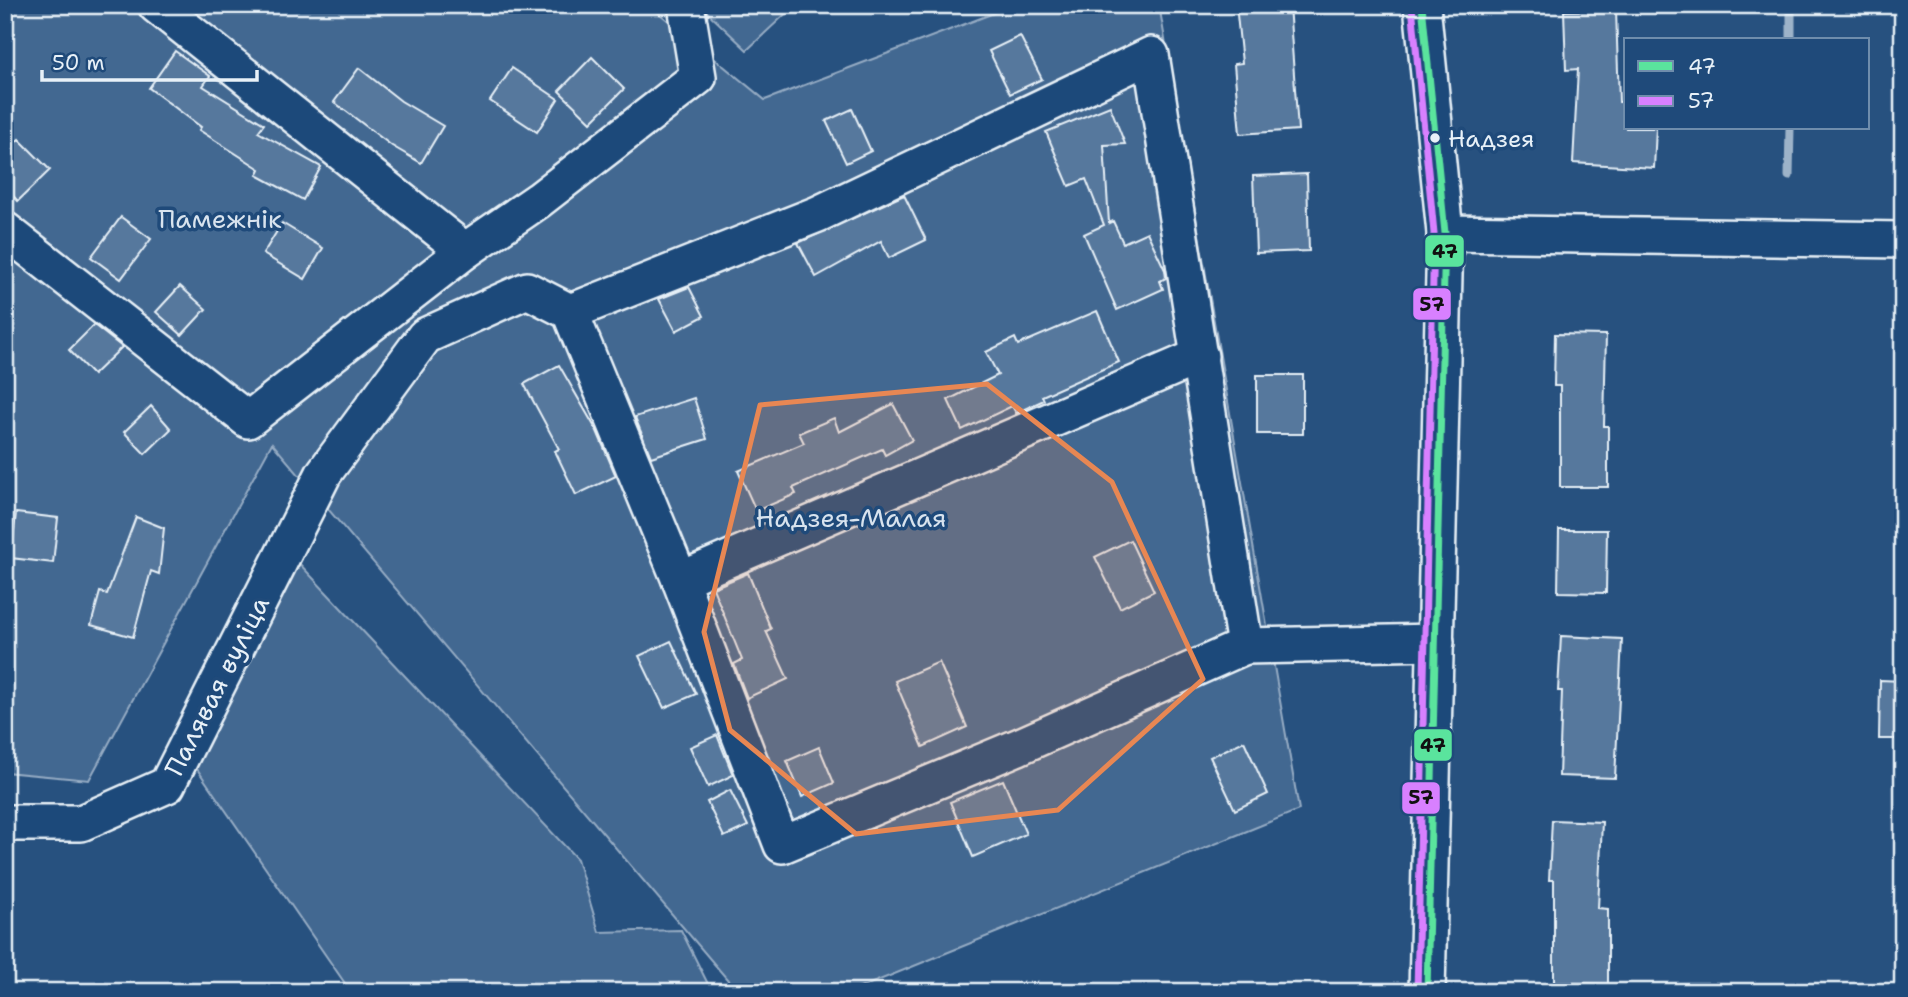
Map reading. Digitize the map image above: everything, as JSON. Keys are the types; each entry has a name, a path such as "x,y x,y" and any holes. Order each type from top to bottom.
{"street":[{"path":"156,5 465,251"},
{"path":"5,230 248,420 465,251 539,200 698,77 686,5"},
{"path":"1422,5 1445,233 1427,992"},
{"path":"1245,646 1151,55 818,214 570,312 680,580 782,845 1018,747 1245,646 1436,642"},
{"path":"1445,233 1903,240"},
{"name":"Палявая вуліца","path":"5,823 81,823 167,785 324,473 425,337 527,290 570,312"},
{"path":"680,580 1200,356"}],"highlighted area":[{"path":"987,384 1112,482 1203,679 1058,810 856,834 730,730 704,632 760,405"}],"green space":[{"name":"Надзея-Малая","path":"5,5 649,5 765,100 1015,5 1159,5 1299,810 850,992 738,992 272,443 89,780 5,772"},
{"path":"695,5 795,5 747,50 705,10"},
{"path":"295,559 577,859 599,932 681,930 712,992 351,992 186,753"}],"building":[{"path":"1236,5 1289,5 1298,130 1240,134 1234,64 1242,63"},
{"path":"1616,10 1619,102 1624,102 1624,130 1656,130 1654,168 1573,163 1578,69 1566,70 1564,11"},
{"path":"1020,36 1042,79 1010,94 989,51"},
{"path":"175,51 210,76 203,86 264,124 258,132 321,167 303,200 257,175 260,169 199,130 201,127 149,88"},
{"path":"592,57 624,89 591,122 559,91"},
{"path":"359,68 401,101 443,126 421,163 392,146 334,102"},
{"path":"512,68 558,99 537,132 490,101"},
{"path":"1110,106 1125,144 1104,145 1109,223 1113,221 1123,243 1147,232 1165,270 1166,278 1160,281 1163,289 1117,310 1084,234 1104,225 1086,179 1069,186 1046,132"},
{"path":"852,109 871,151 846,163 826,121"},
{"path":"19,139 50,170 18,201 5,188 5,153"},
{"path":"1307,174 1309,251 1256,253 1253,176"},
{"path":"904,195 926,240 889,258 881,241 816,277 798,243"},
{"path":"121,217 151,239 121,279 91,257"},
{"path":"282,223 323,248 305,279 263,254"},
{"path":"180,286 206,309 182,335 156,312"},
{"path":"689,287 704,316 676,331 659,299"},
{"path":"1097,311 1119,362 1042,396 1044,400 1016,413 1012,406 962,430 948,400 998,375 986,352 1015,338 1018,345"},
{"path":"94,325 122,347 93,375 69,350"},
{"path":"1555,334 1606,335 1604,426 1608,426 1608,487 1560,487 1560,386 1554,386"},
{"path":"559,365 597,431 616,476 576,495 555,451 559,449 524,384"},
{"path":"1257,375 1303,375 1303,434 1257,434"},
{"path":"694,398 707,439 651,457 635,417"},
{"path":"893,404 912,440 885,455 882,449 793,488 796,494 756,511 738,471 804,443 799,433 834,418 839,432"},
{"path":"151,406 171,429 145,454 124,432"},
{"path":"16,513 58,518 53,563 11,558"},
{"path":"136,517 164,528 159,574 151,571 133,637 91,625 100,592 107,594"},
{"path":"1559,530 1607,530 1606,593 1558,592"},
{"path":"1130,540 1154,591 1120,608 1095,557"},
{"path":"748,573 771,629 766,631 788,679 747,698 734,664 742,660 713,588"},
{"path":"1561,636 1622,639 1615,778 1559,776 1562,691 1558,691"},
{"path":"671,641 696,694 664,708 639,656"},
{"path":"939,662 967,727 923,747 895,681"},
{"path":"1880,680 1903,681 1903,739 1879,739"},
{"path":"717,735 733,775 708,787 690,747"},
{"path":"1244,741 1268,794 1235,810 1210,757"},
{"path":"819,747 834,783 802,797 787,761"},
{"path":"1003,780 1026,834 973,857 950,802"},
{"path":"730,790 748,826 724,837 707,802"},
{"path":"1552,820 1602,822 1598,908 1608,909 1608,984 1554,983 1554,880 1549,880"}],"waterway":[{"path":"1791,5 1791,38"},
{"path":"1789,176 1790,130"}],"transit line":[{"name":"47","path":"1422,5 1445,233 1427,992"},
{"name":"57","path":"1412,6 1434,233 1417,992"}],"place":[{"name":"Надзея","path":"1435,138"}],"park label":[{"name":"Памежнік","path":"220,219"}]}
